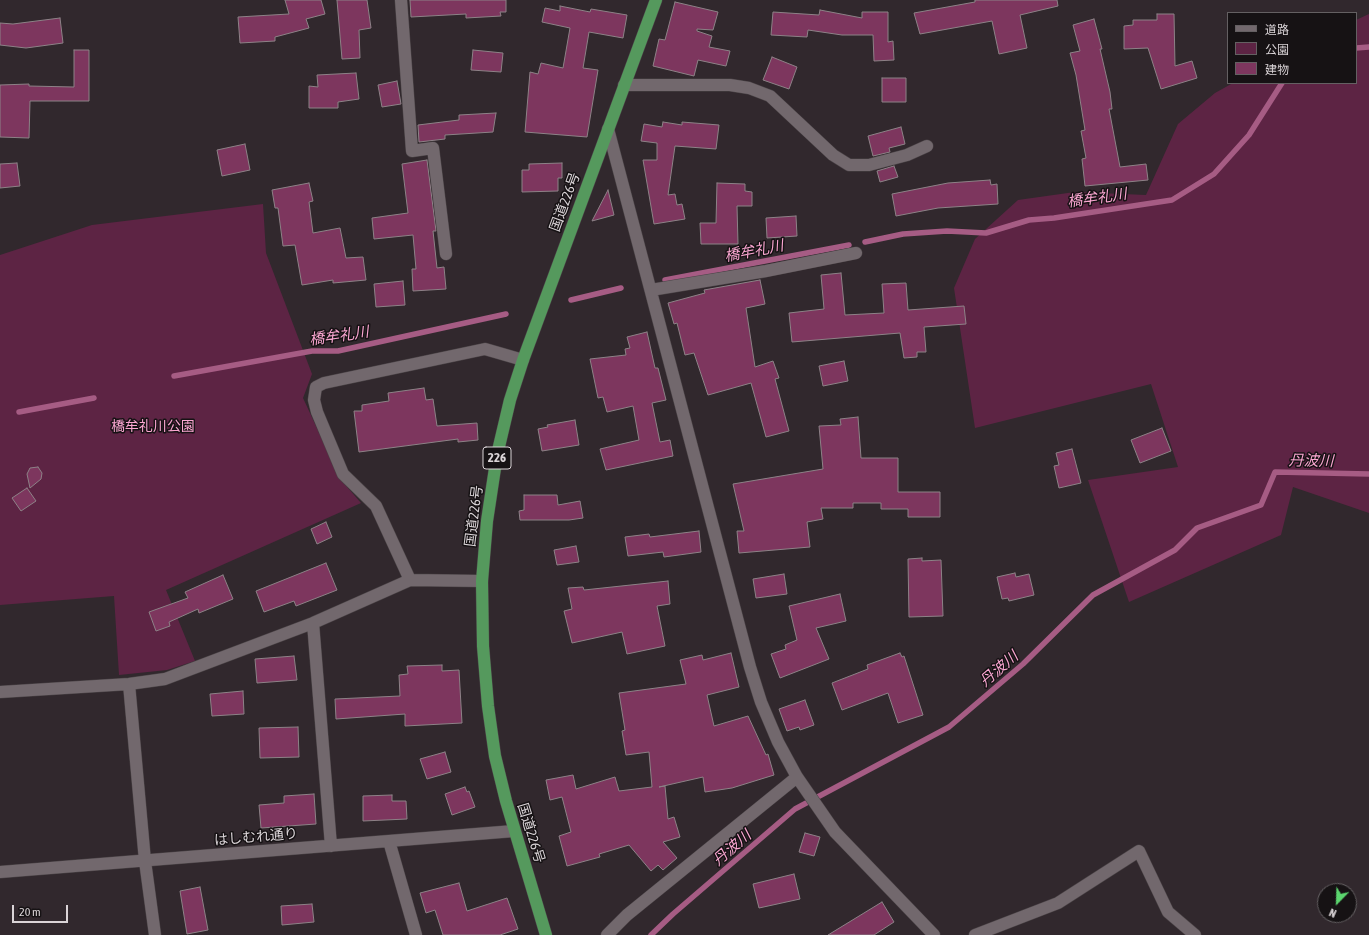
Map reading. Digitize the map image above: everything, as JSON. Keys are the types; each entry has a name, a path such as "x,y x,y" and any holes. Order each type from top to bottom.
{"highway":[{"name":"国道226号","path":"546,935 514,831 495,756 488,706 483,646 482,580 487,520 497,455 510,400 523,360 656,0"}],"street":[{"path":"401,0 412,151 433,148 446,254"},
{"path":"624,85 730,85 749,88 770,96 833,155 849,165 869,165 907,155 927,146"},
{"path":"608,129 750,667 764,709 778,742 800,780 835,832 934,935"},
{"path":"651,290 766,271 856,253"},
{"path":"410,580 376,506 343,474 317,412 314,400 316,387 324,383 485,349 523,360"},
{"path":"0,692 129,684 165,679 313,623 410,580 482,580"},
{"path":"313,623 330,846"},
{"path":"129,684 145,861 155,935"},
{"path":"607,935 634,910 800,780"},
{"name":"はしむれ通り","path":"0,872 514,831"},
{"path":"389,841 416,935"},
{"path":"975,935 1058,903 1139,852 1168,912 1195,935"}],"green space":[{"path":"1369,14 1369,513 1293,487 1281,535 1129,602 1088,480 1178,467 1151,384 975,428 954,288 975,239 1018,200 1075,192 1146,195 1178,124 1215,93 1231,84 1357,84 1357,20"},
{"name":"橋牟礼川公園","path":"263,204 266,253 312,374 303,398 341,480 361,503 166,590 195,661 167,670 119,675 114,596 0,605 0,255 92,225"}],"building":[{"path":"285,0 321,0 325,14 306,19 309,28 275,37 275,41 240,43 238,17 289,14"},
{"path":"337,0 367,0 371,28 359,30 360,58 342,59"},
{"path":"410,0 506,0 506,12 500,12 501,16 466,18 466,14 411,17"},
{"path":"975,0 1057,0 1058,6 1020,15 1027,48 999,54 992,21 920,34 914,13 975,2"},
{"path":"675,2 718,12 713,30 697,29 697,31 712,36 709,47 730,51 726,66 698,60 694,76 653,66 659,39 665,40"},
{"path":"560,6 590,12 591,9 627,15 623,38 589,32 583,68 598,70 587,137 525,132 530,72 538,74 541,63 563,68 570,28 542,22 545,8 560,11"},
{"path":"820,10 862,18 862,12 888,12 888,42 893,41 894,60 874,61 873,35 842,35 808,30 807,37 771,35 773,12 819,15"},
{"path":"1157,14 1174,14 1175,66 1192,61 1197,78 1161,89 1148,48 1124,49 1124,26 1133,25 1133,20 1157,20"},
{"path":"60,18 63,43 26,48 0,45 0,23 13,24"},
{"path":"1094,19 1102,49 1100,49 1110,92 1112,109 1109,109 1120,167 1146,164 1148,180 1085,186 1082,159 1086,158 1081,131 1085,130 1076,75 1070,53 1080,51 1073,25"},
{"path":"74,50 89,50 89,101 30,101 29,138 0,137 0,85 29,84 29,86 74,87"},
{"path":"473,50 503,53 501,72 471,70"},
{"path":"772,57 797,67 789,89 763,80"},
{"path":"356,73 359,99 338,102 338,108 309,108 309,86 318,87 317,75"},
{"path":"882,78 906,78 906,102 882,102"},
{"path":"397,81 401,104 382,107 378,85"},
{"path":"496,113 493,132 445,135 445,139 419,142 418,125 459,120 459,115"},
{"path":"663,122 682,125 682,122 719,125 716,149 675,146 668,195 675,194 677,205 682,204 685,219 654,224 643,160 657,160 657,143 641,141 644,124 662,127"},
{"path":"901,127 905,144 889,148 890,152 873,156 868,136"},
{"path":"245,144 250,170 222,176 217,150"},
{"path":"427,160 436,231 433,231 437,268 444,267 446,289 413,291 412,269 416,269 413,235 374,239 372,218 408,213 402,164"},
{"path":"17,163 20,186 0,188 0,164"},
{"path":"562,163 562,178 558,178 558,191 522,192 522,170 529,170 529,164"},
{"path":"894,166 898,177 880,182 877,171"},
{"path":"990,180 991,185 997,184 998,204 938,208 896,216 892,194 948,183"},
{"path":"309,183 313,201 309,202 313,233 340,228 346,258 363,257 366,280 333,283 333,280 302,285 295,245 283,246 278,208 275,208 272,190"},
{"path":"717,183 745,184 745,191 752,192 752,206 737,206 738,244 701,244 700,223 716,223"},
{"path":"608,190 614,215 592,221"},
{"path":"796,216 797,236 767,238 766,218"},
{"path":"841,273 845,315 884,313 882,284 906,283 908,310 964,306 966,324 924,327 926,352 917,352 917,357 904,358 900,333 792,342 789,313 824,309 821,275"},
{"path":"760,280 765,304 746,308 755,367 773,361 779,378 775,379 789,431 766,437 751,383 708,395 694,353 685,355 677,323 674,324 668,303 705,293 704,290"},
{"path":"403,281 405,305 376,307 374,284"},
{"path":"647,332 655,368 658,368 666,400 652,403 660,442 670,440 673,456 606,470 600,449 639,440 633,406 607,412 603,397 598,398 590,359 626,355 625,349 630,348 627,337"},
{"path":"844,361 848,381 823,386 819,366"},
{"path":"424,388 426,400 433,399 437,426 477,423 478,440 458,442 458,439 359,452 354,411 362,411 362,405 389,401 388,393"},
{"path":"858,417 861,458 898,458 898,492 940,492 940,517 908,517 908,509 881,509 881,503 853,503 853,508 821,508 823,519 807,522 810,547 739,553 737,531 744,531 733,484 823,469 819,426 841,425 840,419"},
{"path":"575,420 579,445 542,451 538,429 548,427 547,425"},
{"path":"1162,428 1171,451 1140,463 1131,440"},
{"path":"1072,449 1081,483 1059,488 1054,466 1059,465 1056,453"},
{"path":"38,467 42,473 41,479 30,488 27,474 30,468"},
{"path":"27,488 36,501 21,511 12,498"},
{"path":"524,495 557,495 558,505 580,501 583,518 569,520 520,520 519,511 524,510"},
{"path":"326,522 332,537 317,544 311,529"},
{"path":"699,531 701,552 664,557 663,552 628,556 625,537 649,534 650,537"},
{"path":"576,546 579,562 557,565 554,550"},
{"path":"922,558 922,561 941,560 943,616 909,617 908,559"},
{"path":"326,563 337,590 296,606 294,601 264,612 256,591"},
{"path":"1015,573 1016,577 1029,574 1034,595 1009,601 1008,598 1002,599 997,577"},
{"path":"784,574 787,594 756,598 753,579"},
{"path":"223,575 233,599 199,613 198,609 169,622 170,626 156,631 149,612 188,598 185,592"},
{"path":"668,581 670,604 657,606 665,646 627,654 622,632 572,643 564,611 572,609 568,588 583,587 584,590"},
{"path":"840,594 846,621 816,628 829,659 780,678 771,654 786,649 785,645 797,640 789,606"},
{"path":"731,653 739,687 707,695 714,726 748,716 766,755 768,754 774,775 732,788 705,792 703,777 659,787 665,786 668,819 674,817 680,837 663,842 677,858 663,870 658,865 651,871 629,845 599,854 600,857 567,866 559,836 571,832 562,797 550,800 546,780 573,775 576,789 615,777 619,791 652,787 649,752 626,755 622,731 625,730 619,693 686,684 680,660 702,655 703,660"},
{"path":"900,653 902,657 904,656 923,715 898,723 888,693 842,710 832,683 868,669 867,665"},
{"path":"294,656 297,680 257,683 255,659"},
{"path":"442,665 442,671 459,670 462,723 405,726 405,714 336,719 335,699 400,696 399,675 408,674 407,666"},
{"path":"243,691 244,714 212,716 210,694"},
{"path":"805,700 814,725 800,730 799,727 787,731 779,709"},
{"path":"298,727 299,757 260,758 259,728"},
{"path":"445,752 451,772 427,779 420,759"},
{"path":"465,787 467,792 469,791 475,807 452,815 445,794"},
{"path":"314,794 316,824 261,828 259,805 284,803 284,796"},
{"path":"392,795 392,801 406,801 407,819 363,821 363,796"},
{"path":"805,833 820,837 814,856 799,852"},
{"path":"794,874 800,899 759,908 753,884"},
{"path":"459,883 467,911 507,898 518,929 500,935 443,935 435,910 426,913 420,893"},
{"path":"200,887 208,930 187,934 180,891"},
{"path":"882,902 894,922 874,935 828,935"},
{"path":"312,904 314,922 282,925 281,906"}],"waterway":[{"name":"橋牟礼川","path":"1357,48 1369,47"},
{"name":"橋牟礼川","path":"865,242 903,234 947,231 986,233 1029,220 1054,218 1172,200 1214,174 1249,135 1281,84"},
{"name":"橋牟礼川","path":"665,280 849,245"},
{"name":"橋牟礼川","path":"571,300 621,288"},
{"name":"橋牟礼川","path":"174,376 312,351 338,351 506,314"},
{"name":"橋牟礼川","path":"19,412 94,398"},
{"name":"丹波川","path":"651,935 673,914 795,809 949,727 1023,664 1093,595 1175,550 1197,528 1261,505 1275,472 1369,474"}]}
